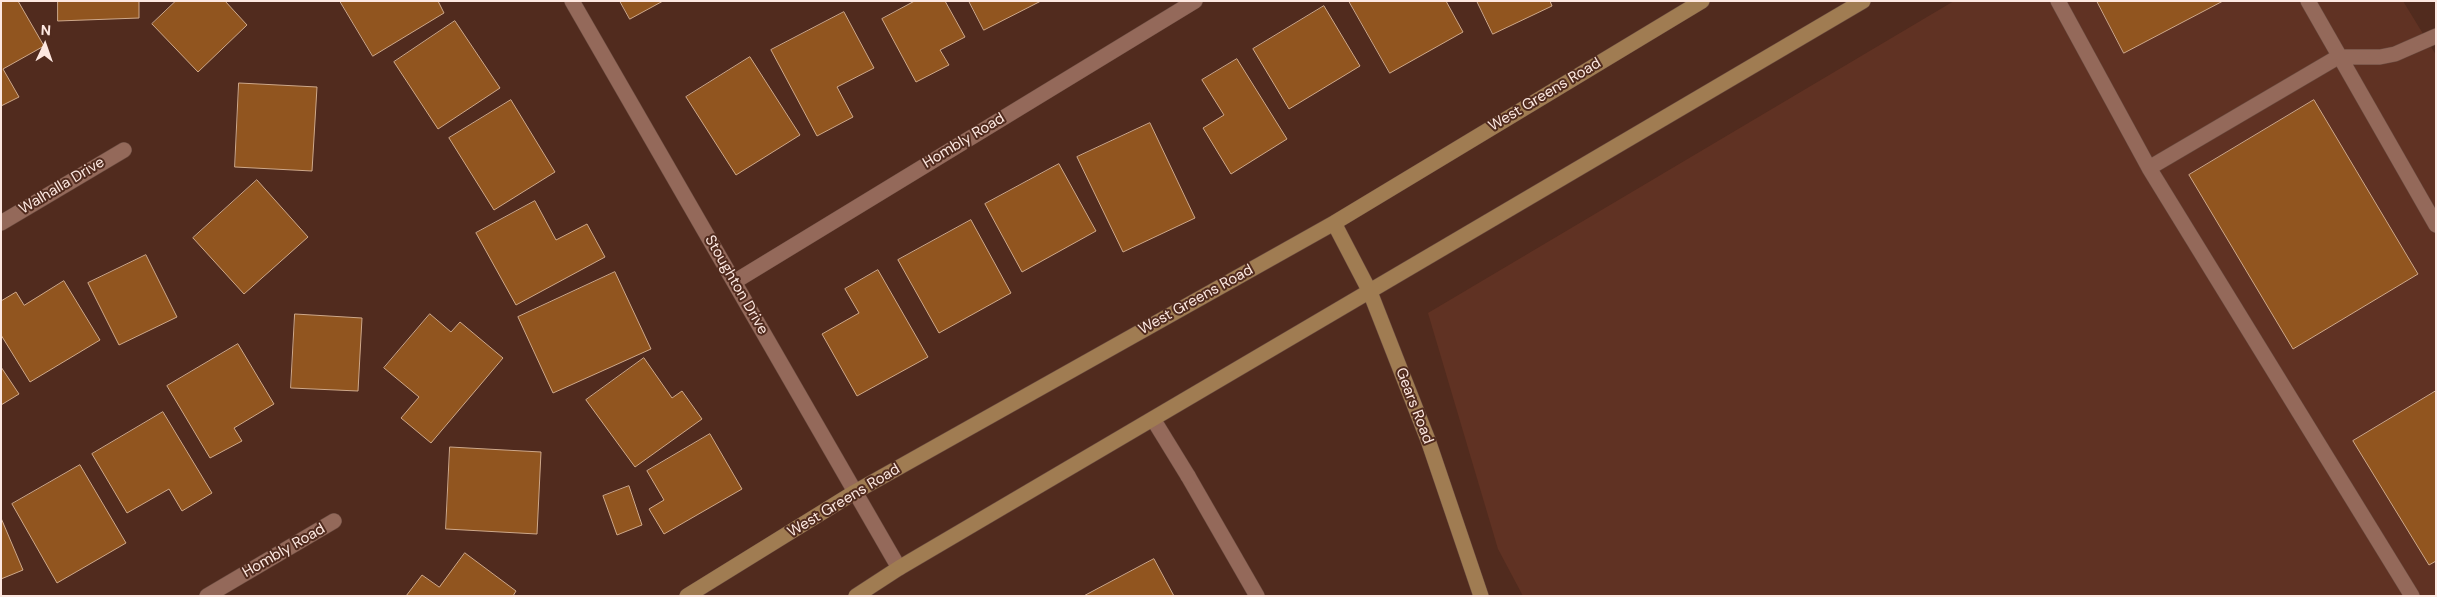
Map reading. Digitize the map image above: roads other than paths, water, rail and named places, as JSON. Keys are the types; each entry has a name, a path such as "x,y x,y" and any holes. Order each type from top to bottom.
{"main road":[{"name":"West Greens Road","path":"687,596 855,492 1334,223 1702,1"},
{"path":"856,596 899,568 1863,1"},
{"name":"Gears Road","path":"1334,223 1370,292 1428,440 1481,596"}],"street":[{"name":"Stoughton Drive","path":"572,1 899,568"},
{"name":"Hombly Road","path":"734,282 1195,1"},
{"path":"2058,1 2149,168 2412,596"},
{"path":"2308,1 2338,58 2436,225"},
{"path":"2149,168 2338,58 2380,57 2395,54 2436,36"},
{"name":"Walhalla Drive","path":"1,223 124,150"},
{"path":"1153,419 1257,596"},
{"name":"Hombly Road","path":"207,596 334,521"}]}
